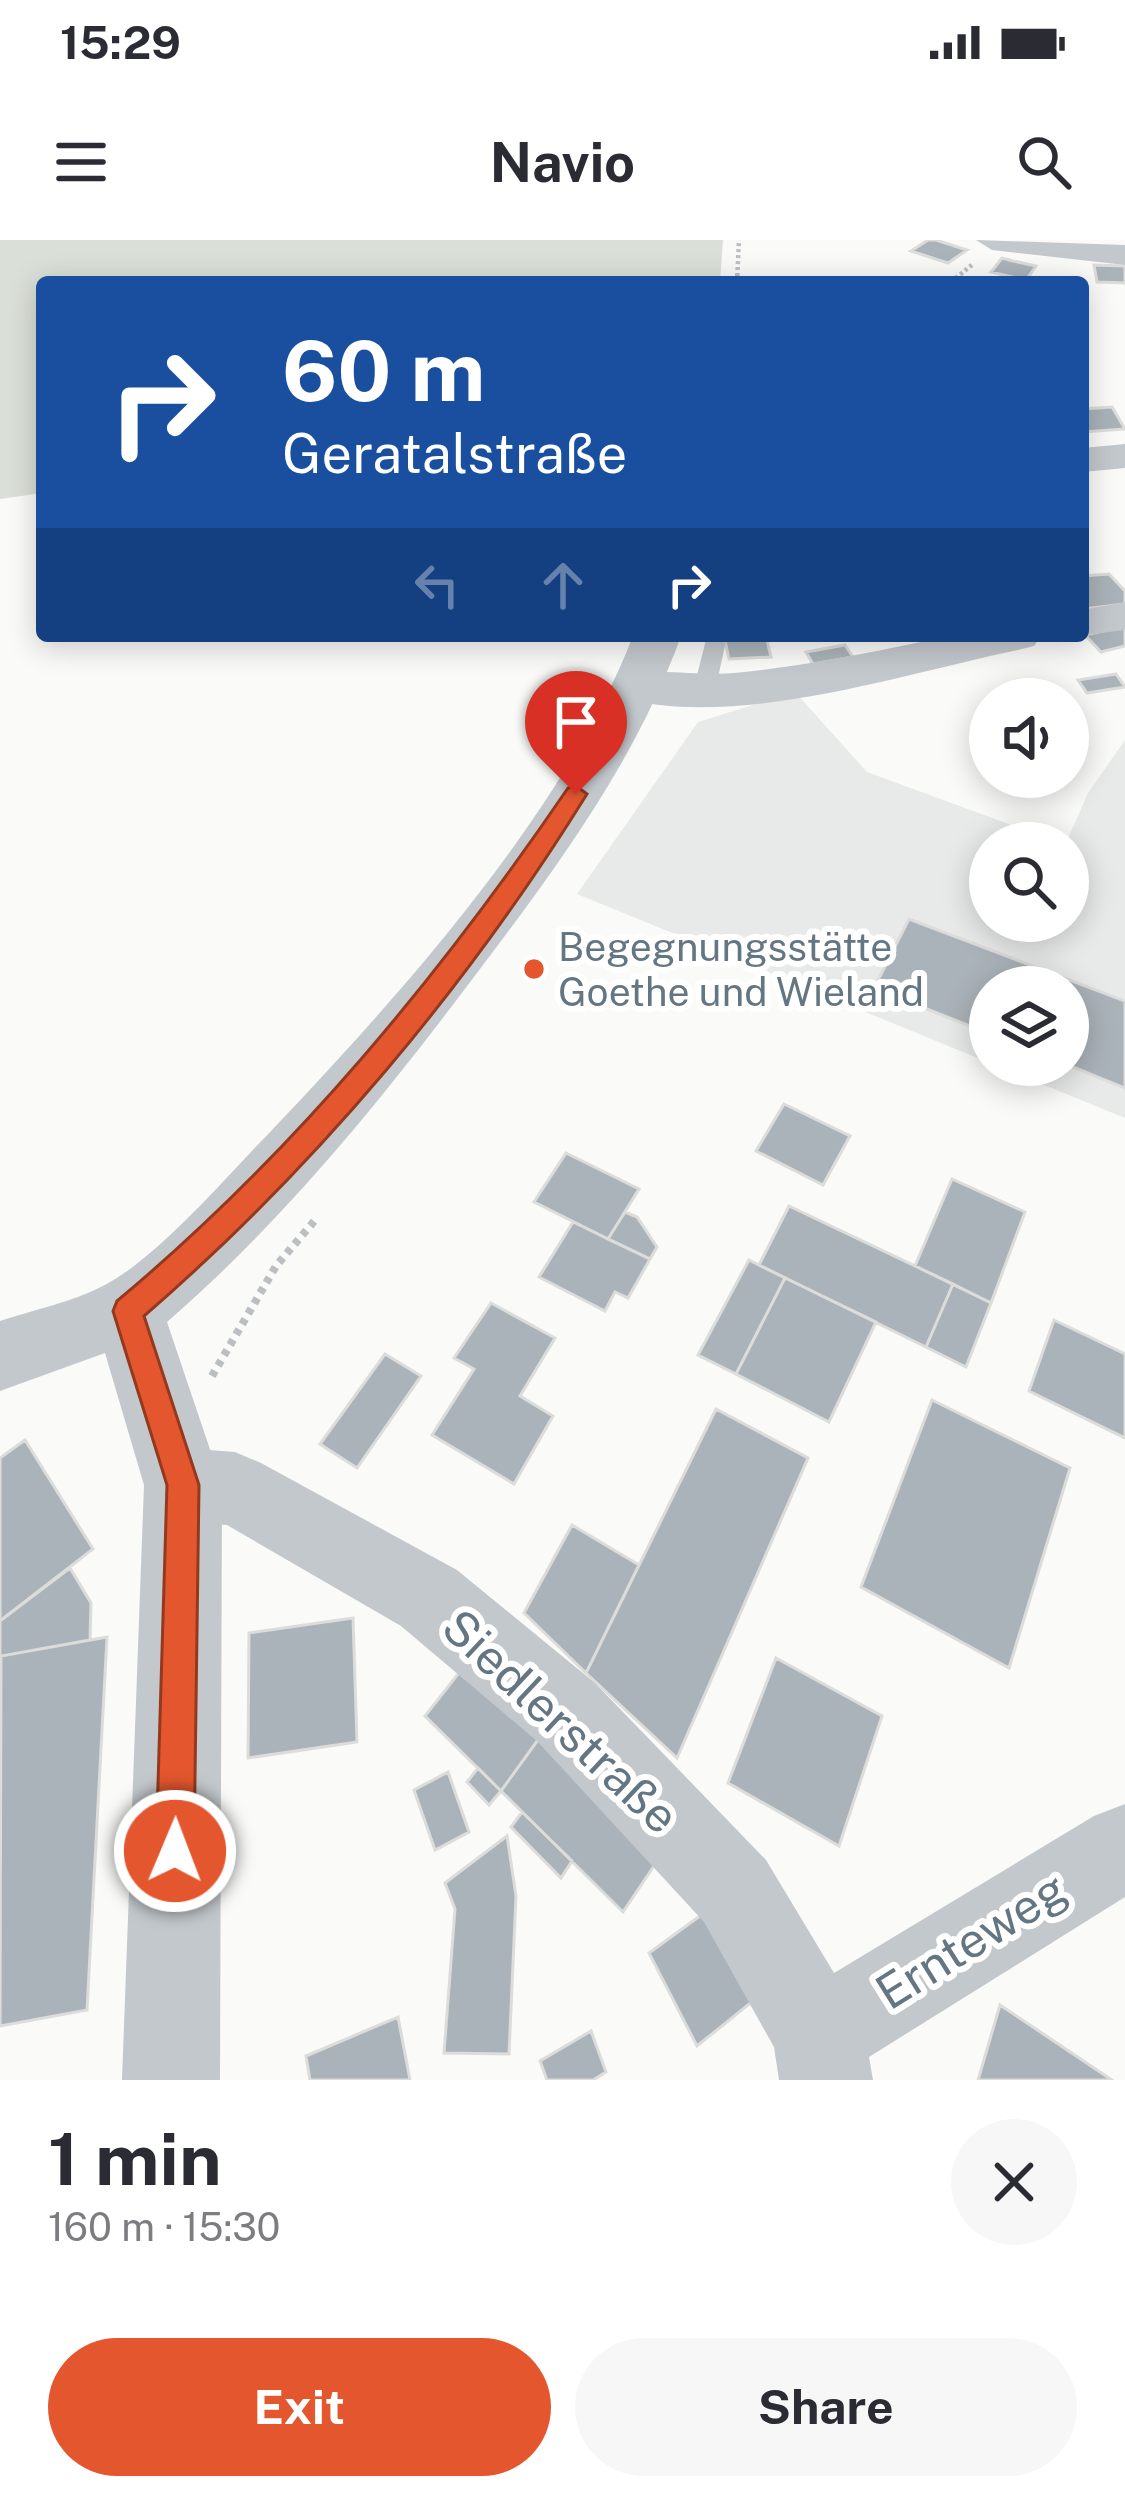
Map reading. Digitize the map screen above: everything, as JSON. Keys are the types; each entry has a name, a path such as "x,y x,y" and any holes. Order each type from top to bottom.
{"street":[{"path":"992,240 1125,255"},
{"path":"1089,459 1125,456"},
{"path":"1089,623 1125,616"},
{"path":"0,1357 128,1311 214,1238 368,1071 556,830 647,661 725,696 989,642"},
{"path":"128,1311 183,1485 171,2080"},
{"name":"Siedlerstraße","path":"183,1485 235,1489 429,1598 566,1712 735,1892 822,2057"},
{"name":"Ernteweg","path":"822,2057 1125,1847"}],"lane":[{"path":"715,642 725,696"}],"path":[{"path":"737,276 739,240"}],"shaded area":[{"path":"0,240 723,240 720,276 36,276 36,494 0,499"},
{"path":"795,692 867,772 1003,822 969,822 969,942 1089,942 1089,822 1075,822 1089,792 1125,740 1125,1118 1047,1086 1089,1086 1089,966 969,966 969,1054 577,894 698,722"}],"building":[{"path":"928,240 967,250 948,263 911,251"},
{"path":"1002,258 1036,266 1029,276 991,272"},
{"path":"1094,265 1125,266 1125,283 1097,282"},
{"path":"1112,407 1125,429 1089,432 1089,409"},
{"path":"1109,574 1125,591 1125,604 1089,608 1089,576"},
{"path":"1125,626 1125,646 1101,652 1089,634"},
{"path":"725,642 767,642 771,657 729,659"},
{"path":"845,645 853,657 813,664 806,652"},
{"path":"1116,674 1125,687 1089,693 1089,678"},
{"path":"909,919 1033,966 969,966 969,1026 874,988"},
{"path":"1089,987 1125,1001 1125,1088 1089,1073"},
{"path":"784,1104 850,1136 823,1185 756,1151"},
{"path":"566,1153 639,1189 608,1239 534,1202"},
{"path":"952,1179 1025,1212 991,1303 915,1266"},
{"path":"789,1206 953,1284 926,1347 759,1265"},
{"path":"625,1212 637,1217 657,1247 650,1259 608,1239"},
{"path":"573,1222 650,1259 628,1298 615,1292 605,1311 539,1277"},
{"path":"749,1260 785,1278 736,1374 698,1355"},
{"path":"785,1278 876,1322 829,1422 736,1374"},
{"path":"953,1284 991,1303 966,1367 926,1347"},
{"path":"491,1303 555,1338 520,1396 553,1416 514,1484 432,1435 474,1369 454,1358"},
{"path":"1054,1320 1125,1354 1125,1438 1029,1391"},
{"path":"385,1354 421,1376 357,1468 320,1444"},
{"path":"932,1400 1070,1468 1009,1668 861,1587"},
{"path":"716,1409 808,1458 677,1758 586,1673"},
{"path":"25,1440 93,1549 0,1621 0,1458"},
{"path":"572,1525 639,1565 586,1673 524,1613"},
{"path":"70,1568 91,1603 90,1640 1,1656 0,1666 0,1621"},
{"path":"353,1618 357,1742 248,1758 249,1633"},
{"path":"107,1637 87,2010 0,2026 1,1656"},
{"path":"776,1658 882,1716 839,1846 728,1783"},
{"path":"465,1665 540,1737 501,1791 425,1716"},
{"path":"540,1737 662,1854 623,1912 501,1791"},
{"path":"478,1768 501,1791 489,1805 467,1782"},
{"path":"448,1772 469,1832 435,1850 414,1790"},
{"path":"522,1812 572,1861 561,1878 511,1827"},
{"path":"507,1836 516,1896 509,2054 444,2053 455,1909 445,1883"},
{"path":"715,1905 763,1993 697,2046 649,1953"},
{"path":"1000,2005 1112,2080 978,2080"},
{"path":"398,2017 410,2080 310,2080 306,2056"},
{"path":"591,2031 606,2072 593,2080 547,2080 540,2061"}],"place":[{"name":"Begegnungsstätte Goethe und Wieland","path":"534,969"}],"route":[{"path":"175,1851 183,1485 128,1311 214,1238 368,1071 494,916 576,794"}]}
